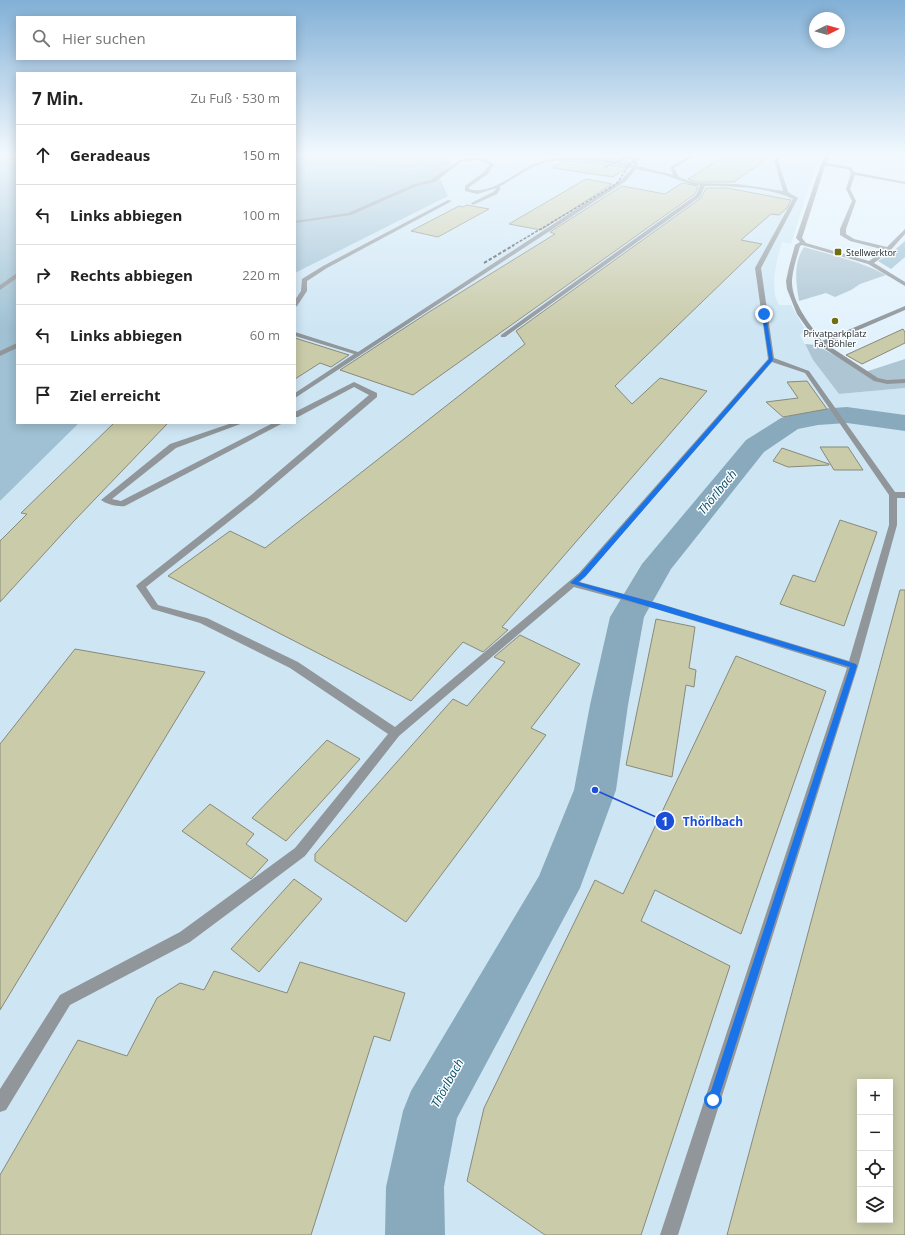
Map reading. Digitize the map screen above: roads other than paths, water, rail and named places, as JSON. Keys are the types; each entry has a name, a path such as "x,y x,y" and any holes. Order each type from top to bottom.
{"street":[{"path":"296,222 337,217 350,214"},
{"path":"296,303 304,291 304,280 325,267 426,214"},
{"path":"296,395 573,214"},
{"path":"503,336 673,214"},
{"path":"0,1104 64,1000 185,937 300,852 395,733 582,575 771,359 758,268 788,214"},
{"path":"808,214 799,238 802,243 870,263 905,284"},
{"path":"849,214 843,229 843,235 852,240 888,250"},
{"path":"870,263 888,250 905,230"},
{"path":"802,243 798,245 789,281 791,294 808,326 821,344 876,380 887,382 905,381"},
{"path":"0,288 16,276"},
{"path":"821,344 905,308"},
{"path":"296,334 360,354"},
{"path":"0,354 16,346"},
{"path":"669,1235 854,666 893,525 899,495 844,425 807,372 771,359"},
{"path":"296,414 354,384 374,395 254,498 141,586 154,607 203,620 294,665 395,733"},
{"path":"214,424 224,428"},
{"path":"237,424 173,446 105,500 122,504 277,424"},
{"path":"573,583 658,606 854,666"}],"waterway":[{"name":"Thörlbach","path":"415,1235 415,1187 431,1111 557,888 595,790 609,705 627,617 658,564 755,446 790,423 818,417 847,415 905,423"}],"railway":[{"path":"512,246 566,214"},
{"path":"484,263 514,245"}],"place":[{"name":"Stellwerktor","path":"838,252"},
{"name":"Privatparkplatz Fa. Böhler","path":"835,321"},
{"name":"Thörlbach","path":"595,790"}]}
